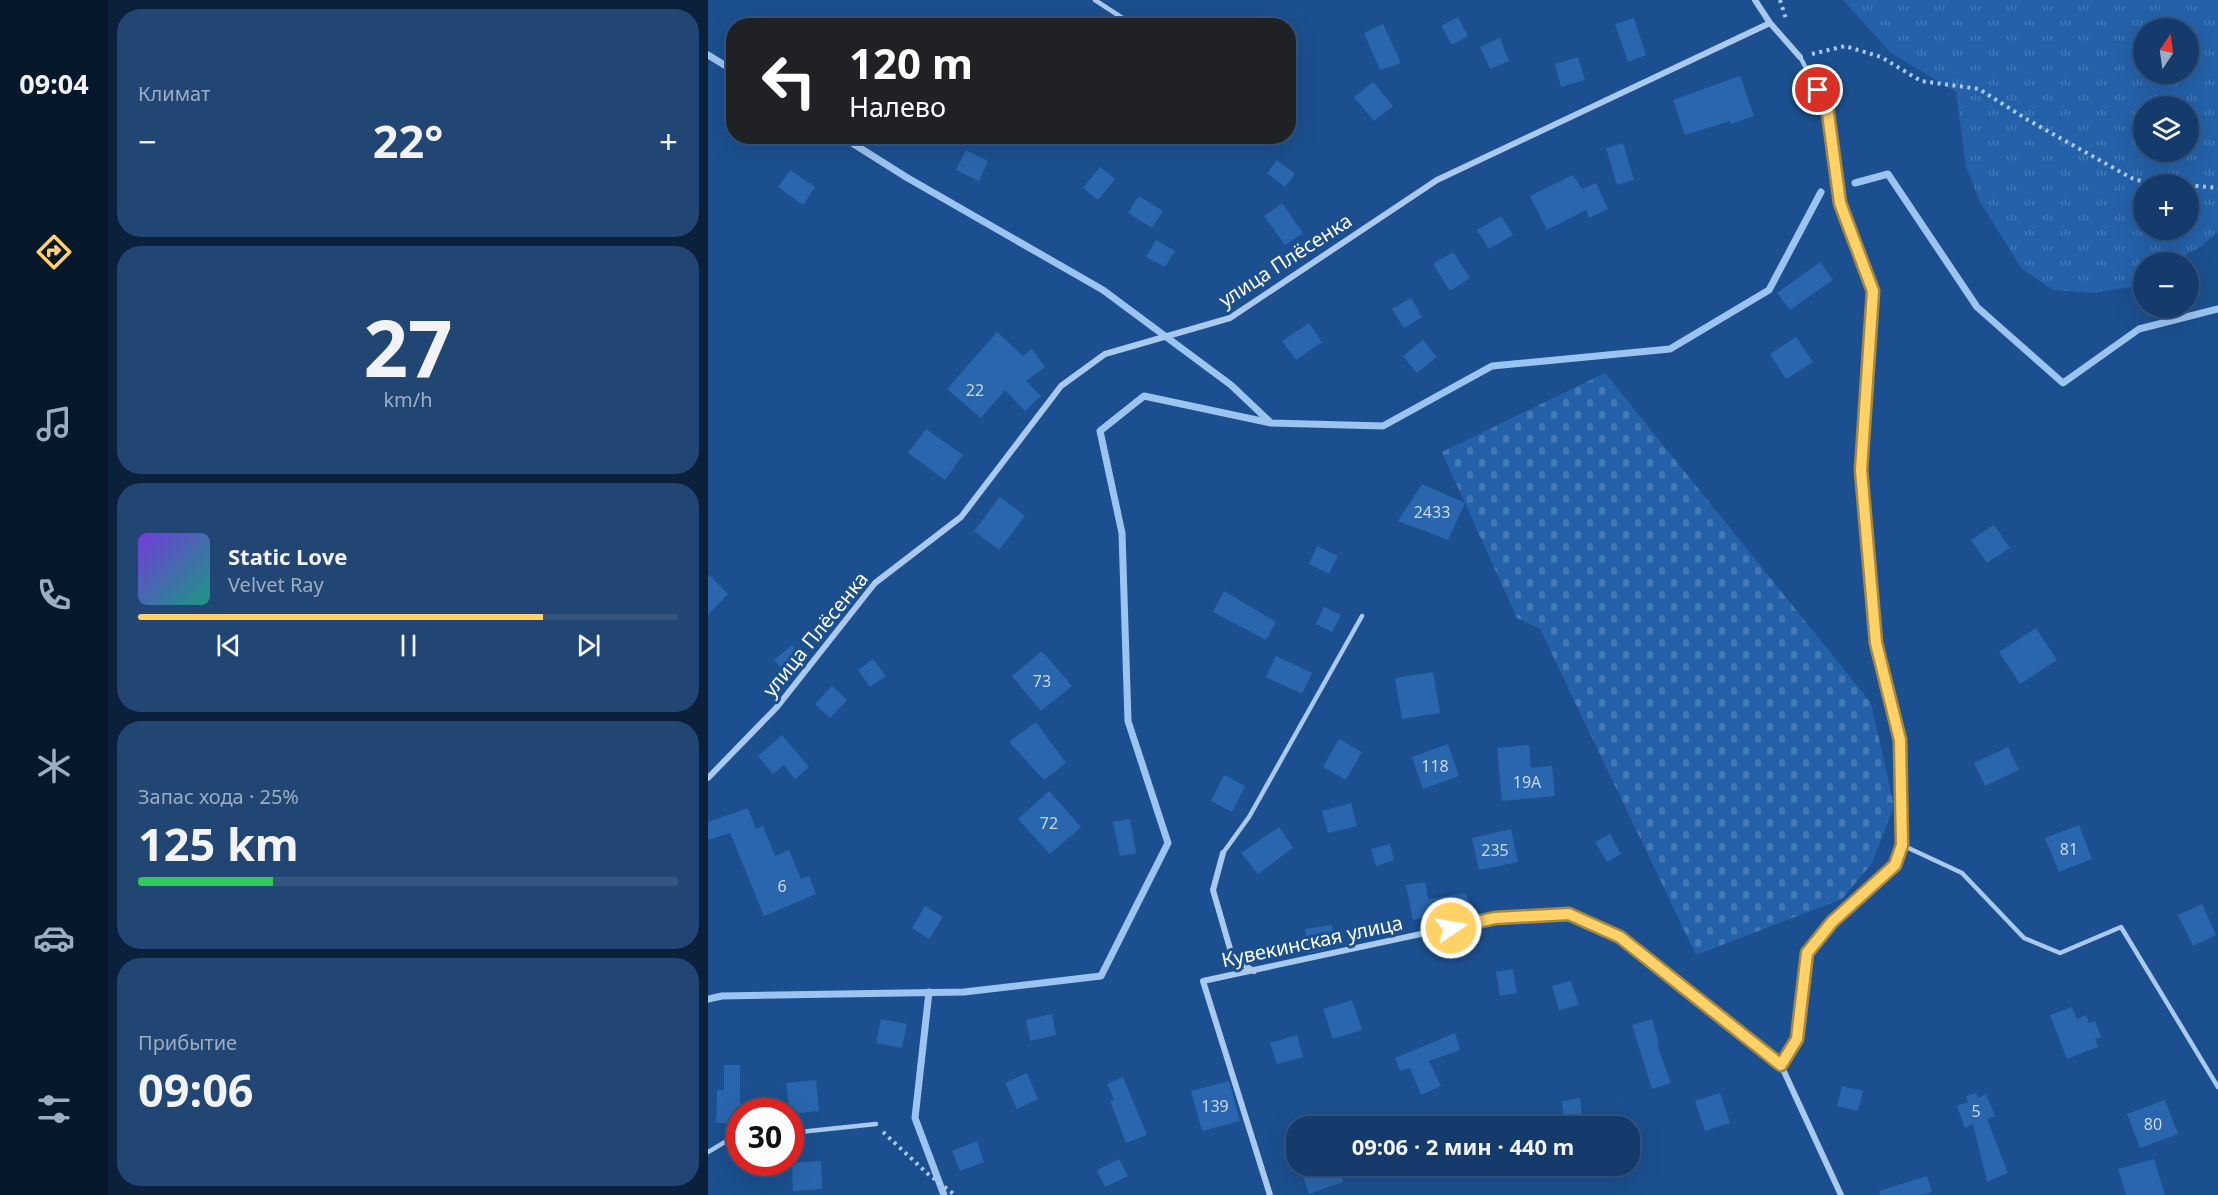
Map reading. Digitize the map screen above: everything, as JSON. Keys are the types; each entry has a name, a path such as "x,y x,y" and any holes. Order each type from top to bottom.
{"street":[{"path":"1755,0 1770,23 1800,57"},
{"name":"улица Плёсенка","path":"708,778 777,707 875,583 961,517 1061,386 1105,354 1230,318 1437,180 1770,23"},
{"path":"1223,853 1213,890 1233,959 1254,971"},
{"name":"Кувекинская улица","path":"1270,1195 1203,981 1495,918 1569,914 1620,937 1781,1065 1841,1195"}],"lane":[{"path":"1095,0 1122,18"},
{"path":"1781,1065 1797,1039 1807,953 1832,922 1895,865 1902,845 1900,740 1876,643 1861,470 1873,291 1840,203 1827,106 1800,57"},
{"path":"1223,853 1249,817 1362,616"},
{"path":"1902,845 1962,873 2024,938 2060,953 2121,927 2218,1087"},
{"path":"804,1132 876,1124"},
{"path":"708,1152 726,1141"}],"path":[{"path":"1800,57 1845,46 1881,57 1921,81 1979,89 2028,120 2133,179"},
{"path":"2199,186 2218,188"},
{"path":"876,1124 928,1174 955,1195"}],"green space":[{"path":"1843,0 2218,0 2218,232 2191,252 2133,252 2133,286 2131,287 2092,293 2053,290 2022,269 1980,202 1966,167 1956,92 1891,53"},
{"path":"1605,373 1871,703 1894,806 1872,863 1842,899 1696,955 1540,629 1517,618 1442,452"}],"building":[{"path":"1458,17 1468,36 1452,45 1441,26"},
{"path":"1634,18 1646,55 1628,62 1615,24"},
{"path":"1383,24 1401,63 1380,70 1364,33"},
{"path":"1500,38 1509,61 1490,69 1480,47"},
{"path":"1578,57 1585,80 1561,87 1555,64"},
{"path":"1740,76 1754,116 1685,135 1673,100"},
{"path":"1373,82 1393,106 1374,121 1354,97"},
{"path":"1623,143 1634,180 1617,185 1606,148"},
{"path":"966,150 988,161 979,181 956,170"},
{"path":"1277,160 1295,174 1285,187 1267,173"},
{"path":"1100,167 1115,179 1098,200 1083,188"},
{"path":"790,170 815,187 803,205 778,187"},
{"path":"1573,175 1582,189 1596,183 1608,209 1589,218 1586,210 1547,230 1530,196"},
{"path":"1139,196 1163,211 1152,228 1128,213"},
{"path":"1282,203 1303,233 1285,245 1264,216"},
{"path":"1501,216 1513,235 1489,249 1477,230"},
{"path":"1156,240 1175,251 1165,267 1146,257"},
{"path":"1453,252 1470,278 1450,291 1433,264"},
{"path":"1820,262 1833,280 1790,310 1777,293"},
{"path":"1411,298 1422,317 1404,328 1392,309"},
{"path":"1309,323 1322,342 1296,360 1282,341"},
{"path":"997,332 1023,356 1032,349 1045,367 1026,381 1041,396 1025,411 1005,390 981,418 947,389"},
{"path":"1796,337 1813,362 1786,379 1770,354"},
{"path":"1423,340 1437,357 1417,373 1403,356"},
{"path":"926,429 963,455 945,480 908,453"},
{"path":"1422,484 1465,503 1448,540 1398,521"},
{"path":"1000,497 1025,516 999,550 974,531"},
{"path":"1994,525 2010,548 1987,563 1971,540"},
{"path":"1317,546 1338,556 1329,574 1309,564"},
{"path":"708,574 728,594 708,615"},
{"path":"1224,591 1276,622 1266,640 1213,612"},
{"path":"1324,607 1341,615 1332,632 1316,624"},
{"path":"2036,628 2057,660 2020,684 1999,652"},
{"path":"792,645 804,658 785,673 774,660"},
{"path":"1042,651 1072,686 1041,711 1012,676"},
{"path":"1276,656 1312,673 1302,694 1266,677"},
{"path":"873,659 886,676 870,687 858,670"},
{"path":"1433,672 1440,713 1402,719 1395,678"},
{"path":"832,686 847,700 830,718 815,704"},
{"path":"1036,722 1066,763 1044,780 1009,742"},
{"path":"782,735 809,767 795,779 784,765 773,774 758,756"},
{"path":"1339,739 1362,752 1346,780 1323,767"},
{"path":"1448,744 1459,776 1423,789 1412,757"},
{"path":"1529,745 1531,768 1552,766 1555,796 1502,801 1497,748"},
{"path":"2008,747 2019,770 1985,786 1974,763"},
{"path":"1224,775 1245,786 1232,812 1211,801"},
{"path":"1049,791 1081,827 1050,854 1018,819"},
{"path":"1351,803 1357,826 1328,833 1322,811"},
{"path":"748,808 756,829 763,826 775,856 789,850 801,879 809,876 816,894 764,916 730,833 708,840 708,822"},
{"path":"1130,819 1136,853 1120,856 1113,822"},
{"path":"2079,825 2092,859 2059,872 2045,838"},
{"path":"1279,827 1293,848 1258,874 1241,853"},
{"path":"1511,829 1518,862 1479,870 1472,838"},
{"path":"1610,834 1621,854 1607,862 1595,842"},
{"path":"1390,844 1394,860 1376,866 1371,849"},
{"path":"1425,882 1428,899 1465,893 1473,908 1413,920 1406,885"},
{"path":"2202,904 2216,935 2193,946 2178,915"},
{"path":"925,906 943,917 929,939 912,928"},
{"path":"1332,925 1335,947 1309,953 1305,929"},
{"path":"1513,969 1517,993 1500,996 1496,972"},
{"path":"1571,981 1579,1005 1559,1010 1552,986"},
{"path":"1352,1000 1362,1030 1333,1039 1323,1009"},
{"path":"2072,1007 2077,1019 2086,1015 2089,1023 2095,1021 2101,1037 2095,1039 2098,1047 2067,1059 2050,1015"},
{"path":"1052,1014 1056,1035 1030,1041 1026,1020"},
{"path":"881,1019 907,1024 902,1048 876,1043"},
{"path":"1652,1019 1659,1044 1657,1045 1671,1083 1652,1089 1632,1025"},
{"path":"1455,1033 1460,1050 1429,1061 1441,1086 1421,1095 1410,1068 1400,1071 1395,1058"},
{"path":"1297,1035 1303,1057 1277,1064 1270,1043"},
{"path":"724,1065 740,1065 740,1098 726,1098 726,1123 716,1123 717,1090 724,1090"},
{"path":"1027,1073 1038,1099 1017,1109 1005,1083"},
{"path":"1123,1077 1147,1135 1126,1143 1110,1101 1114,1100 1107,1084"},
{"path":"816,1080 819,1111 804,1113 804,1098 788,1098 786,1083"},
{"path":"1229,1081 1240,1121 1202,1131 1191,1091"},
{"path":"1842,1086 1863,1091 1858,1111 1837,1106"},
{"path":"1720,1093 1730,1123 1705,1131 1695,1101"},
{"path":"1976,1093 1978,1098 1986,1094 1995,1116 1987,1119 2008,1173 1987,1182 1973,1124 1965,1128 1957,1106 1968,1102 1966,1096"},
{"path":"1580,1098 1582,1116 1564,1116 1562,1101"},
{"path":"2165,1100 2178,1134 2140,1148 2127,1114"},
{"path":"977,1141 984,1162 960,1171 952,1151"},
{"path":"1119,1159 1128,1176 1105,1187 1097,1170"},
{"path":"2154,1159 2165,1195 2126,1195 2118,1169"},
{"path":"821,1161 822,1189 793,1191 792,1176 804,1176 804,1162"},
{"path":"1303,1176 1341,1176 1343,1182 1309,1194"},
{"path":"1927,1176 1932,1192 1922,1195 1880,1195 1879,1191"}],"waterway":[{"path":"708,55 726,66"},
{"path":"854,144 906,177 1103,290 1231,385 1269,421"},
{"path":"1855,183 1888,174 1977,307 2063,383 2139,329 2218,309"},
{"path":"708,999 722,996 964,992 1101,976 1168,843 1128,721 1122,533 1100,431 1144,396 1271,423 1383,426 1492,366 1670,349 1769,290 1821,192"},
{"path":"929,992 915,1118 944,1195"}],"route":[{"path":"1451,928 1495,918 1569,914 1620,937 1781,1065 1797,1039 1807,953 1832,922 1895,865 1902,845 1900,740 1876,643 1861,470 1873,291 1840,203 1827,106 1818,90"}]}
